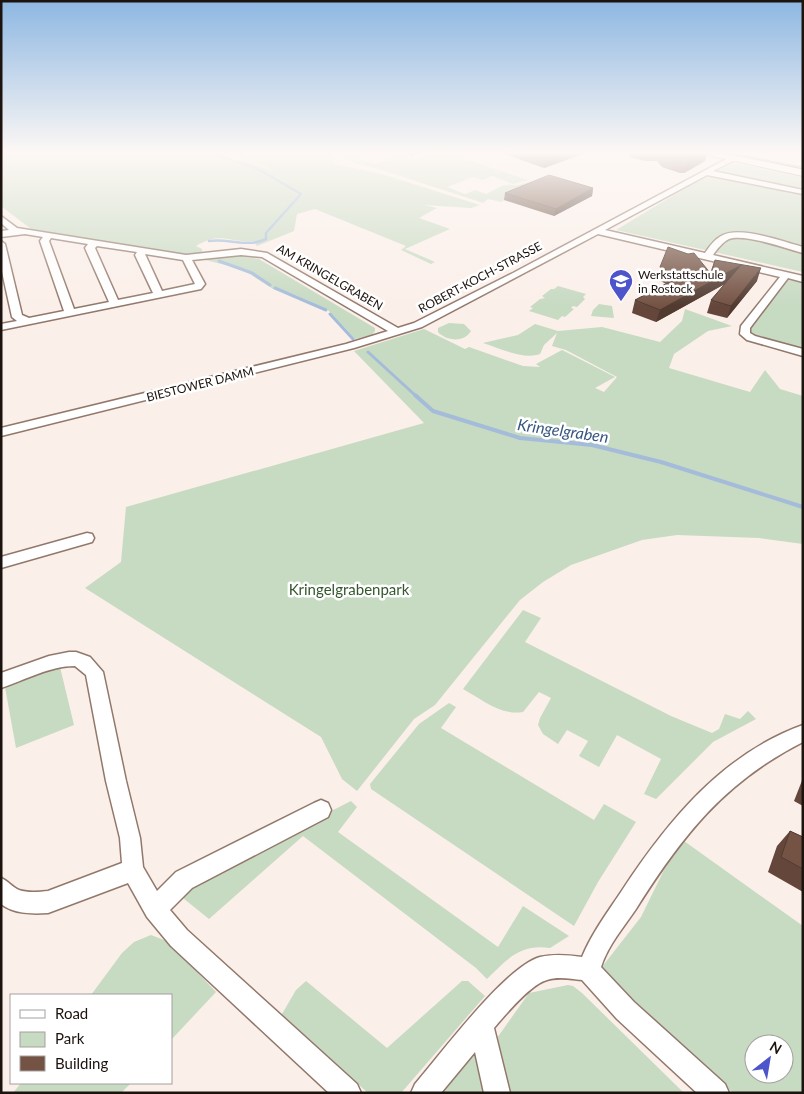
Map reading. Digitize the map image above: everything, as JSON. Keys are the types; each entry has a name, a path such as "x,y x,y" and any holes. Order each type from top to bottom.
{"street":[{"name":"ROBERT-KOCH-STRASSE","path":"397,332 438,316 646,204"},
{"path":"1,218 15,231"},
{"name":"AM KRINGELGRABEN","path":"1,234 15,231 49,235 186,258 241,252 264,255 397,332"},
{"path":"596,231 803,278"},
{"path":"49,235 44,241 70,313"},
{"path":"707,257 726,236 732,235 746,236 803,250"},
{"path":"94,243 90,248 115,304"},
{"path":"1,244 17,316 29,322"},
{"path":"142,251 140,255 159,295"},
{"path":"1,328 190,289 200,284 186,258"},
{"path":"786,275 745,328 746,334 751,338 803,353"},
{"name":"BIESTOWER DAMM","path":"1,432 350,346 397,332"},
{"path":"1,563 87,538"},
{"path":"1,681 64,660 76,659 87,663 94,672 116,781 130,838 133,870 155,909 178,938 348,1093"},
{"path":"716,1093 593,979 589,969 593,952 649,867 683,822 717,787 743,766 766,751 803,733"},
{"path":"155,909 184,880 321,810"},
{"path":"1,889 14,900 35,903 48,902 133,870"},
{"path":"424,1093 505,996 540,969 560,966 589,969"},
{"path":"481,1025 497,1093"}],"green space":[{"path":"1,204 480,205 471,208 424,205 437,208 419,218 450,229 405,249 435,262 431,264 401,250 406,246 315,209 297,214 294,231 257,246 253,241 219,238 196,246 202,249 202,254 191,255 31,229"},
{"path":"659,204 803,204 803,272 616,230"},
{"path":"232,255 259,259 375,328 375,331 372,335 355,339 327,309 293,294 273,289 242,269 205,260"},
{"path":"788,280 803,281 803,350 757,337 749,331"},
{"path":"558,286 586,294 583,297 585,299 577,307 573,306 571,308 574,309 565,317 562,316 558,320 529,311 533,308 530,307 540,299 545,298 542,296"},
{"path":"599,304 612,306 614,318 591,316 593,310"},
{"name":"Kringelgrabenpark","path":"685,309 732,326 708,331 674,354 669,368 750,392 765,370 780,389 803,396 803,544 759,538 677,535 642,540 571,565 543,582 520,600 435,705 414,719 357,791 342,779 321,737 85,588 121,562 126,507 424,423 354,351 424,329 465,349 469,347 523,366 540,367 536,364 562,350 615,377 595,388 604,392 617,377 566,350 552,346 557,333 544,345 540,354 526,356 483,343 518,335 535,324 558,331 602,327 660,342 682,321"},
{"path":"449,323 464,324 471,331 460,339 450,339 438,332 438,328"},
{"path":"523,610 541,618 525,642 671,716 712,733 719,729 725,714 740,719 748,711 756,719 713,742 656,799 644,794 661,759 617,735 599,767 579,756 588,741 567,730 558,744 543,734 538,725 551,698 539,692 523,712 515,713 492,706 463,689"},
{"path":"60,667 74,725 16,748 5,687"},
{"path":"449,703 456,707 441,728 594,820 604,804 636,822 598,882 574,926 371,789 370,784 419,724"},
{"path":"351,801 357,807 338,832 498,947 523,906 569,936 550,948 530,948 515,954 487,979 476,968 303,836 209,919 178,894 190,883"},
{"path":"684,841 803,926 803,1093 733,1093 598,972 641,917 664,870"},
{"path":"151,935 172,943 216,992 172,1039 172,994 92,994 122,953 134,942"},
{"path":"306,981 387,1048 462,981 468,981 485,996 401,1093 368,1093 282,1014 296,990"},
{"path":"568,985 573,986 582,993 684,1093 509,1093 497,1038 529,993"},
{"path":"476,1051 488,1093 435,1093"},
{"path":"20,1084 130,1084 121,1093 13,1093"}],"building":[{"path":"540,204 565,204 556,209"},
{"path":"668,247 688,254 694,253 711,274 715,260 761,268 731,306 711,300 741,265 660,310 635,300 679,277 660,267"},
{"path":"790,831 803,837 803,869 781,857"}],"waterway":[{"path":"209,241 252,243 266,239 266,233 292,204"},
{"name":"Kringelgraben","path":"219,261 252,273 270,285"},
{"name":"Kringelgraben","path":"275,288 326,310"},
{"name":"Kringelgraben","path":"330,314 353,339"},
{"name":"Kringelgraben","path":"368,352 416,396"},
{"name":"Kringelgraben","path":"415,395 433,411 520,438 592,445 661,462 803,507"}],"place":[{"name":"Werkstattschule in Rostock","path":"621,302"}]}
